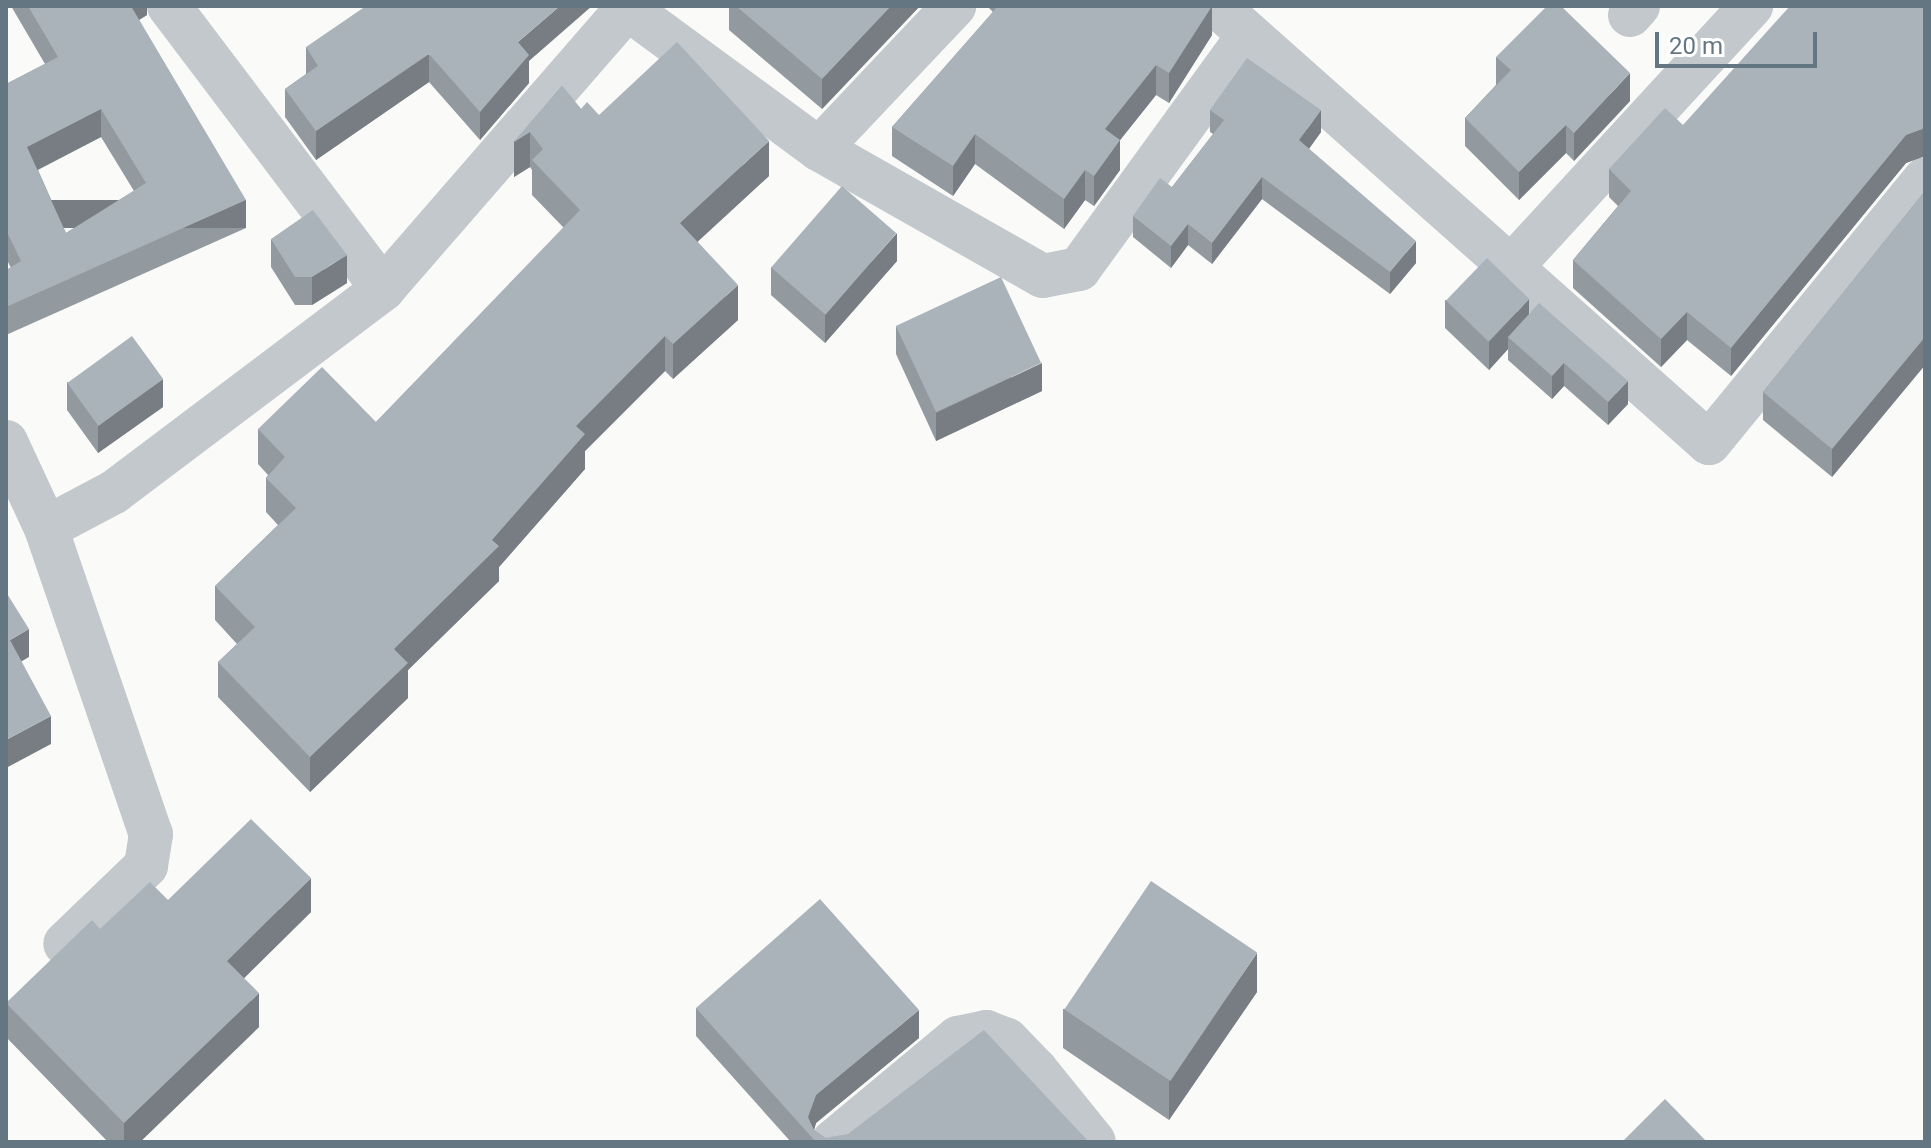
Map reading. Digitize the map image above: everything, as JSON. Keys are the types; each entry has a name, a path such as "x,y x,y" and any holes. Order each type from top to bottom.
{"street":[{"path":"169,6 383,289"},
{"path":"819,149 954,6"},
{"path":"1217,6 1513,265 1709,443 1925,179"},
{"path":"1513,265 1751,6"},
{"path":"46,528 114,492 383,289 628,7 819,149 1024,270 1060,276 1079,269 1123,214 1249,35"},
{"path":"6,442 46,528 151,834 146,866 65,944"},
{"path":"833,1142 958,1038 986,1032 1007,1040 1036,1070 1094,1142"}],"building":[{"path":"28,6 131,6 246,200 6,307 6,270 21,261 6,230 6,84 58,57","holes":["101,109 146,183 66,233 27,147"]},
{"path":"366,6 560,6 518,42 529,55 480,112 429,54 316,131 285,89 318,66 306,47"},
{"path":"736,6 891,6 822,79"},
{"path":"998,6 1212,6 1169,73 1156,65 1105,129 1120,140 1094,176 1085,170 1064,199 975,134 953,166 892,127"},
{"path":"1547,6 1561,6 1630,73 1574,133 1566,125 1519,172 1465,118 1511,70 1496,57"},
{"path":"1790,6 1923,6 1925,128 1906,135 1731,348 1687,312 1661,339 1573,260 1631,191 1609,169 1665,108 1683,125"},
{"path":"677,42 769,141 680,223 738,285 673,344 665,336 576,426 585,434 492,540 499,546 394,649 408,663 310,757 218,662 255,627 215,586 296,508 266,478 285,457 258,429 322,367 376,422 580,210 532,160 543,149 530,132 514,142 562,86 581,109 587,102 599,115"},
{"path":"1247,58 1321,110 1299,140 1416,241 1390,272 1262,177 1212,243 1188,224 1171,246 1133,216 1160,178 1172,187 1224,120 1210,110"},
{"path":"842,186 896,233 825,315 771,268"},
{"path":"1925,191 1925,337 1832,449 1763,392"},
{"path":"313,210 347,255 312,277 295,277 271,239"},
{"path":"1487,258 1529,299 1488,341 1446,300"},
{"path":"1001,277 1041,363 936,412 896,326"},
{"path":"1539,303 1628,381 1608,402 1564,363 1552,376 1508,337"},
{"path":"132,336 163,379 98,426 67,383"},
{"path":"6,592 29,629 10,640 51,716 6,740"},
{"path":"251,819 311,878 227,961 259,993 124,1123 6,1003 92,920 100,929 150,882 168,900"},
{"path":"1151,881 1257,953 1170,1081 1064,1010"},
{"path":"820,899 919,1010 816,1095 808,1117 814,1130 825,1138 848,1134 984,1030 1089,1142 816,1142 696,1008"},
{"path":"1665,1099 1707,1142 1622,1142"}]}
